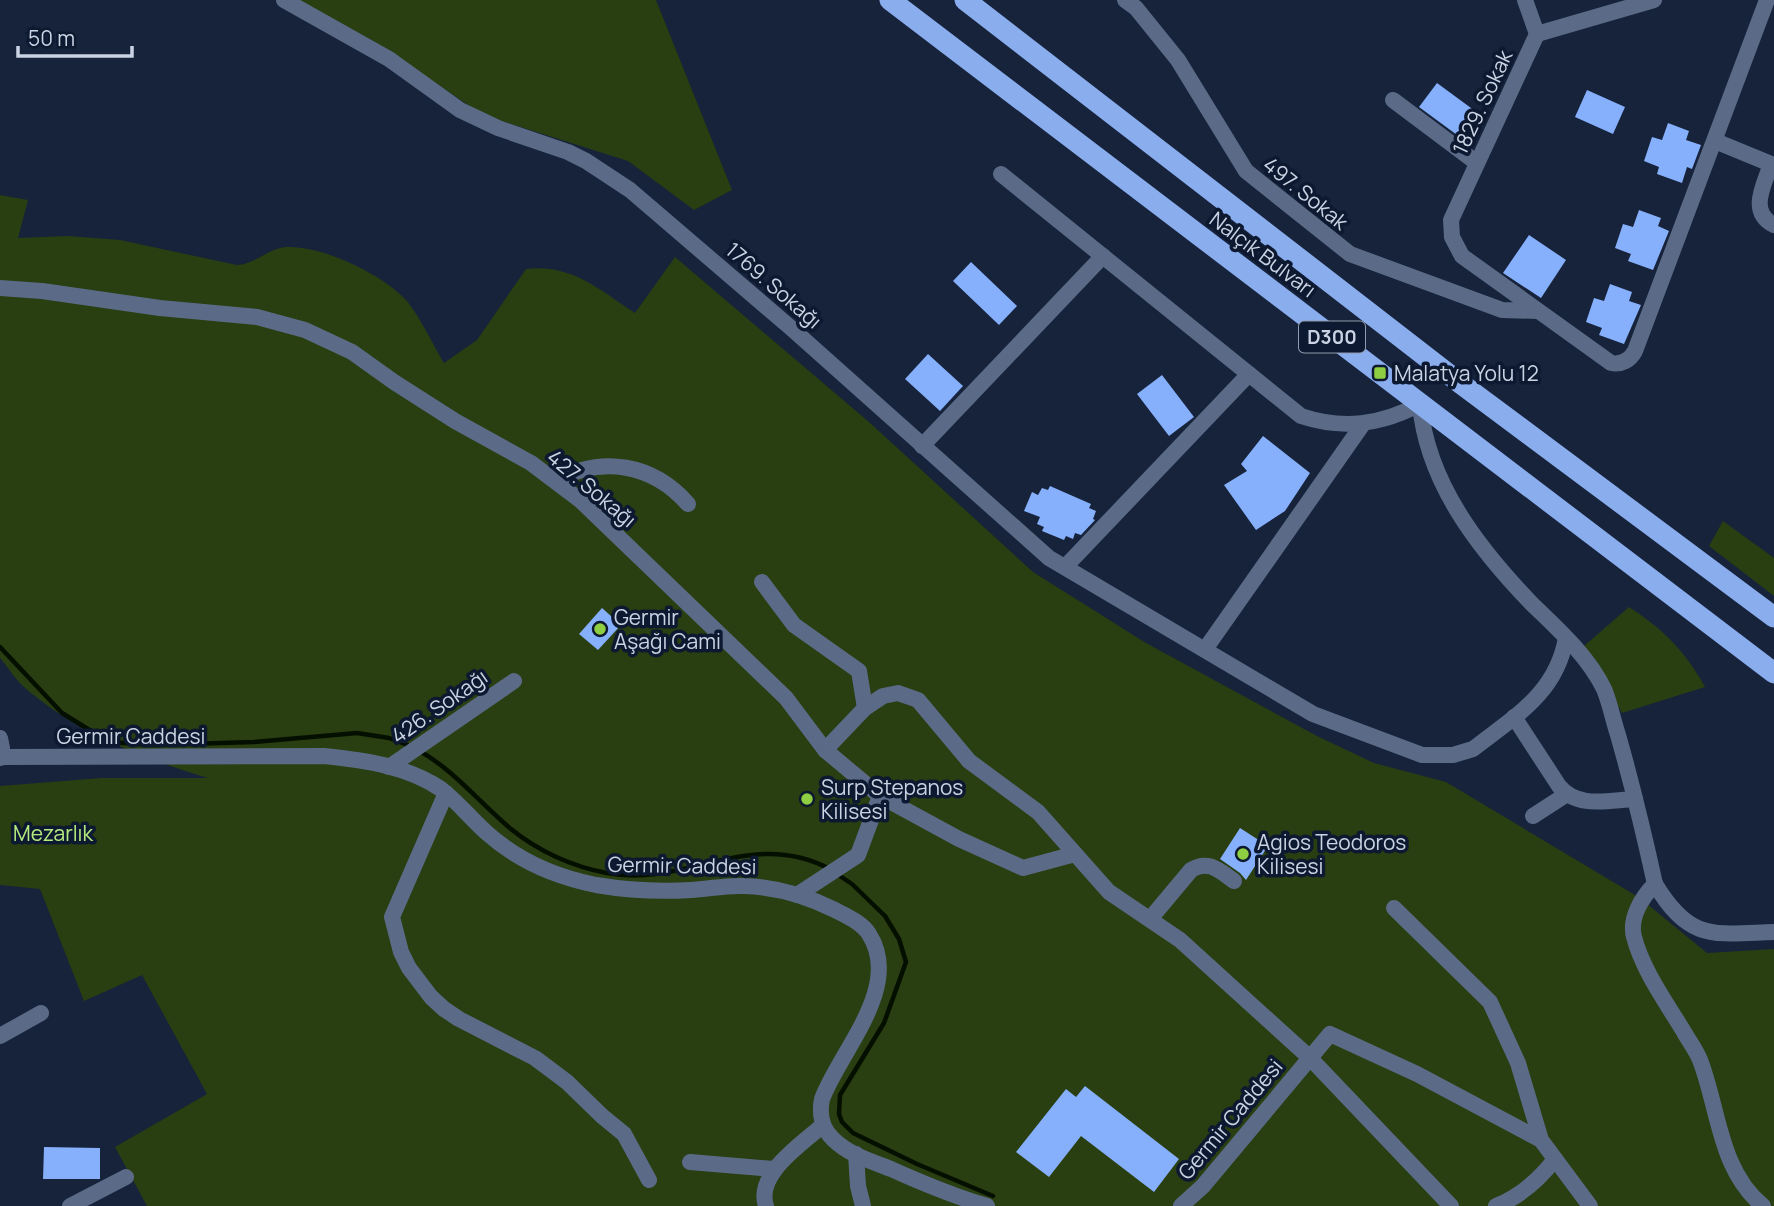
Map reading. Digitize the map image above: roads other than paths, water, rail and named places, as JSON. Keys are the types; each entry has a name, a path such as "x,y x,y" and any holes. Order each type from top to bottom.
{"highway":[{"name":"Nalçık Bulvarı","path":"890,0 1774,673"},
{"name":"Nalçık Bulvarı","path":"965,0 1460,383 1774,617"}],"street":[{"name":"1769. Sokağı","path":"284,0 388,59 460,110 498,128 568,152 630,190 791,328 1049,558 1206,648 1313,714 1413,753 1442,757 1463,753 1473,749 1537,698 1559,664 1566,638"},
{"name":"497. Sokak","path":"1125,0 1136,8 1178,60 1246,171 1350,254 1502,310 1538,311"},
{"name":"1829. Sokak","path":"1525,0 1537,34 1451,220 1452,237 1462,256 1538,311"},
{"path":"1537,34 1654,0"},
{"path":"1538,311 1611,363 1629,359 1635,351 1767,0"},
{"path":"1393,100 1477,163"},
{"path":"1715,141 1771,164 1758,206 1766,220 1774,225"},
{"path":"1001,174 1300,416 1327,423 1363,424 1388,419 1420,404 1429,452 1441,481 1464,520 1498,566 1566,638 1604,689 1635,799 1655,884 1677,916 1702,931 1720,934 1774,932"},
{"path":"922,446 1103,256"},
{"name":"427. Sokağı","path":"0,288 257,317 306,330 352,352 434,408 506,447 556,481 603,520 786,698 825,750 880,796 959,839 1023,868 1075,854"},
{"path":"1065,567 1249,374"},
{"path":"1206,648 1363,424"},
{"path":"556,481 591,467 628,467 661,480 688,504"},
{"path":"762,582 794,625 859,671 864,708"},
{"name":"426. Sokağı","path":"388,767 514,681"},
{"path":"825,750 864,708 890,694 905,694 918,700 969,761 1038,812 1108,892 1180,940 1309,1057 1451,1206"},
{"path":"1514,717 1567,794 1574,799 1588,802 1635,799"},
{"path":"0,738 0,757"},
{"name":"Germir Caddesi","path":"0,757 324,756 388,767 425,780 446,793 487,833 518,856 536,866 575,880 641,890 746,886 797,895 824,904 864,927 875,944 879,977 872,1002 822,1099 820,1108 823,1125"},
{"path":"446,793 414,872 392,917 401,952 409,968 419,983 444,1009 467,1024 536,1058 567,1082 624,1134 649,1180"},
{"path":"1533,817 1567,794"},
{"path":"797,895 858,855 880,796"},
{"path":"1150,919 1197,866 1214,867 1234,881"},
{"path":"1655,884 1638,907 1633,936 1653,981 1700,1058 1721,1137 1734,1168 1755,1200 1763,1206"},
{"path":"1394,908 1490,1002 1518,1063 1541,1140 1590,1206"},
{"path":"0,1036 41,1013"},
{"name":"Germir Caddesi","path":"1181,1206 1203,1186 1330,1034 1417,1074 1541,1140"},
{"path":"766,1206 765,1186 774,1169 823,1125 833,1139 856,1154 967,1203 987,1206"},
{"path":"856,1154 858,1186 863,1206"},
{"path":"1496,1206 1521,1194 1534,1184 1555,1159"},
{"path":"690,1162 774,1169"},
{"path":"71,1206 126,1177"}],"waterway":[{"path":"0,647 62,713 109,742 153,745 254,742 357,733 389,738 410,746"},
{"path":"418,750 455,777 521,837 544,851 581,867 607,873 636,875 664,873 745,856 773,854 801,858 830,869"},
{"path":"837,874 852,884 885,916 899,939 906,962 884,1023 840,1095 839,1114 842,1122 853,1133 993,1196"}],"place":[{"name":"Malatya Yolu 12","path":"1380,373"},
{"name":"Germir Aşağı Cami","path":"600,629"},
{"name":"Surp Stepanos Kilisesi","path":"807,799"},
{"name":"Agios Teodoros Kilisesi","path":"1243,854"}],"park label":[{"name":"Mezarlık","path":"53,833"}]}
